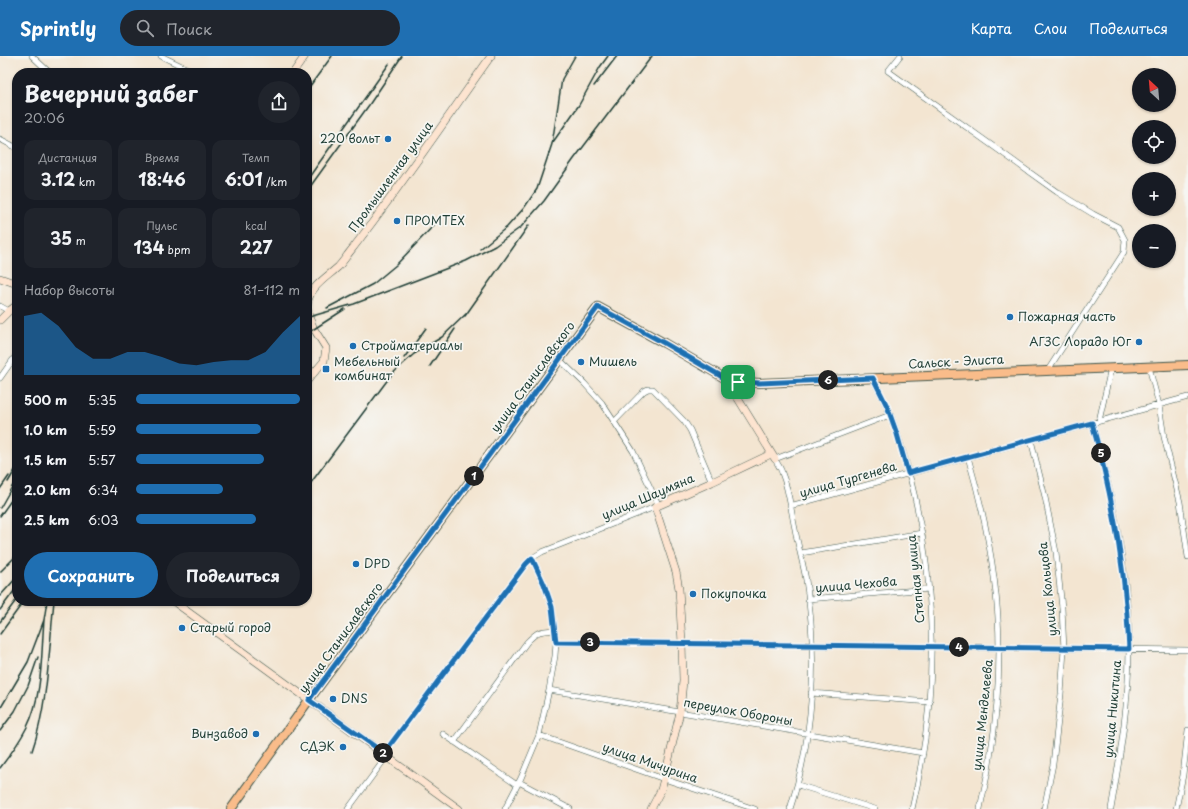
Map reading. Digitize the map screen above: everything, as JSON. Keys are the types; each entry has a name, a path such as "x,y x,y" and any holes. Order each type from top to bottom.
{"main road":[{"path":"297,68 305,56"},
{"name":"Промышленная улица","path":"312,291 317,285 339,266 367,230 491,56"},
{"path":"0,278 12,282"},
{"name":"улица Станиславского","path":"231,809 309,700 598,307 726,379"},
{"path":"0,320 12,309"},
{"path":"312,324 326,348 324,361 312,375"},
{"name":"Сальск - Элиста","path":"726,379 738,382 760,383 1188,365"},
{"path":"726,379 773,457"},
{"name":"улица Шаумяна","path":"657,506 773,457"},
{"path":"651,809 662,790 680,712 683,681 679,589 676,572 657,506"},
{"path":"181,606 456,808"}],"street":[{"path":"32,56 45,68"},
{"path":"161,56 186,68"},
{"path":"900,56 888,72 1057,192 1118,227 1125,240 1124,252 1048,370"},
{"path":"0,139 12,145"},
{"path":"0,306 9,311"},
{"path":"560,360 602,403 633,451 657,506"},
{"path":"0,378 12,361"},
{"path":"1150,367 1159,405 1164,437 1173,469 1186,528 1188,556"},
{"path":"1099,421 1111,368"},
{"name":"Степная улица","path":"873,378 887,406 908,473 922,533 929,589 932,646 930,702 923,753 912,809"},
{"path":"614,422 644,391 653,389 684,421 690,430 712,482"},
{"name":"улица Тургенева","path":"790,506 1188,397"},
{"name":"улица Шаумяна","path":"773,457 890,415"},
{"name":"улица Никитина","path":"1092,423 1109,484 1120,545 1127,606 1129,649 1127,695 1118,769 1111,809"},
{"name":"улица Кольцова","path":"1031,440 1046,497 1054,545 1062,608 1064,648 1061,694 1053,764 1044,809"},
{"path":"773,457 782,472 801,554 808,599 812,645 811,693 807,734 798,785 790,809"},
{"name":"улица Менделеева","path":"968,457 982,508 992,559 997,603 999,647 998,692 990,758 980,809"},
{"name":"улица Шаумяна","path":"532,558 542,552 657,506"},
{"path":"801,554 922,533"},
{"path":"348,809 385,755 526,564 532,558 544,584 552,607 556,642 555,656 539,735 518,784 505,809"},
{"name":"улица Чехова","path":"808,599 929,589"},
{"path":"454,742 527,642 536,632 555,630"},
{"path":"556,642 1188,650"},
{"name":"переулок Обороны","path":"549,690 923,753"},
{"path":"811,693 930,702"},
{"path":"1176,809 1185,775 1188,730"},
{"path":"444,734 518,784 570,809"},
{"name":"улица Мичурина","path":"539,735 755,809"},
{"path":"798,785 875,809"}],"railway":[{"path":"312,83 332,56"},
{"path":"312,184 402,56"},
{"path":"480,249 507,227 524,208 537,189 552,144 562,79 575,56"},
{"path":"553,142 579,105 600,67 608,56"},
{"path":"594,86 617,56"},
{"path":"312,316 354,304 466,261 495,246 521,227 544,201 652,56"},
{"path":"312,173 389,64"},
{"path":"327,308 373,284 396,265 435,224"},
{"path":"465,316 529,225"},
{"path":"312,330 345,309"},
{"path":"312,481 392,374 414,354 442,337 468,312"},
{"path":"404,358 426,328"},
{"path":"430,366 455,329"},
{"path":"8,482 12,475"},
{"path":"0,489 9,476"},
{"path":"0,508 12,487"},
{"path":"0,516 12,499"},
{"path":"0,572 12,560"},
{"path":"0,596 12,583"},
{"path":"0,610 12,594"},
{"path":"0,622 12,606"},
{"path":"0,634 20,606"},
{"path":"0,709 28,662 44,620 46,606"},
{"path":"32,751 45,696 54,606"},
{"path":"0,768 27,727 36,702 39,688 44,620"},
{"path":"0,731 15,711 28,686 38,657"}],"place":[{"name":"220 вольт","path":"388,139"},
{"name":"ПРОМТЕХ","path":"397,221"},
{"name":"Пожарная часть","path":"1010,317"},
{"name":"АГЗС Лорадо Юг","path":"1139,342"},
{"name":"Стройматериалы","path":"353,346"},
{"name":"Мишель","path":"581,362"},
{"name":"Мебельный комбинат","path":"326,369"},
{"name":"DPD","path":"356,564"},
{"name":"Покупочка","path":"693,594"},
{"name":"Старый город","path":"182,628"},
{"name":"DNS","path":"333,699"},
{"name":"Винзавод","path":"256,734"},
{"name":"СДЭК","path":"343,747"}],"route":[{"path":"598,307 726,379 738,382 760,383 873,378 887,406 908,473 1092,423 1109,484 1120,545 1127,606 1129,649 556,642 552,607 544,584 532,558 384,753 309,700 598,307"}]}
